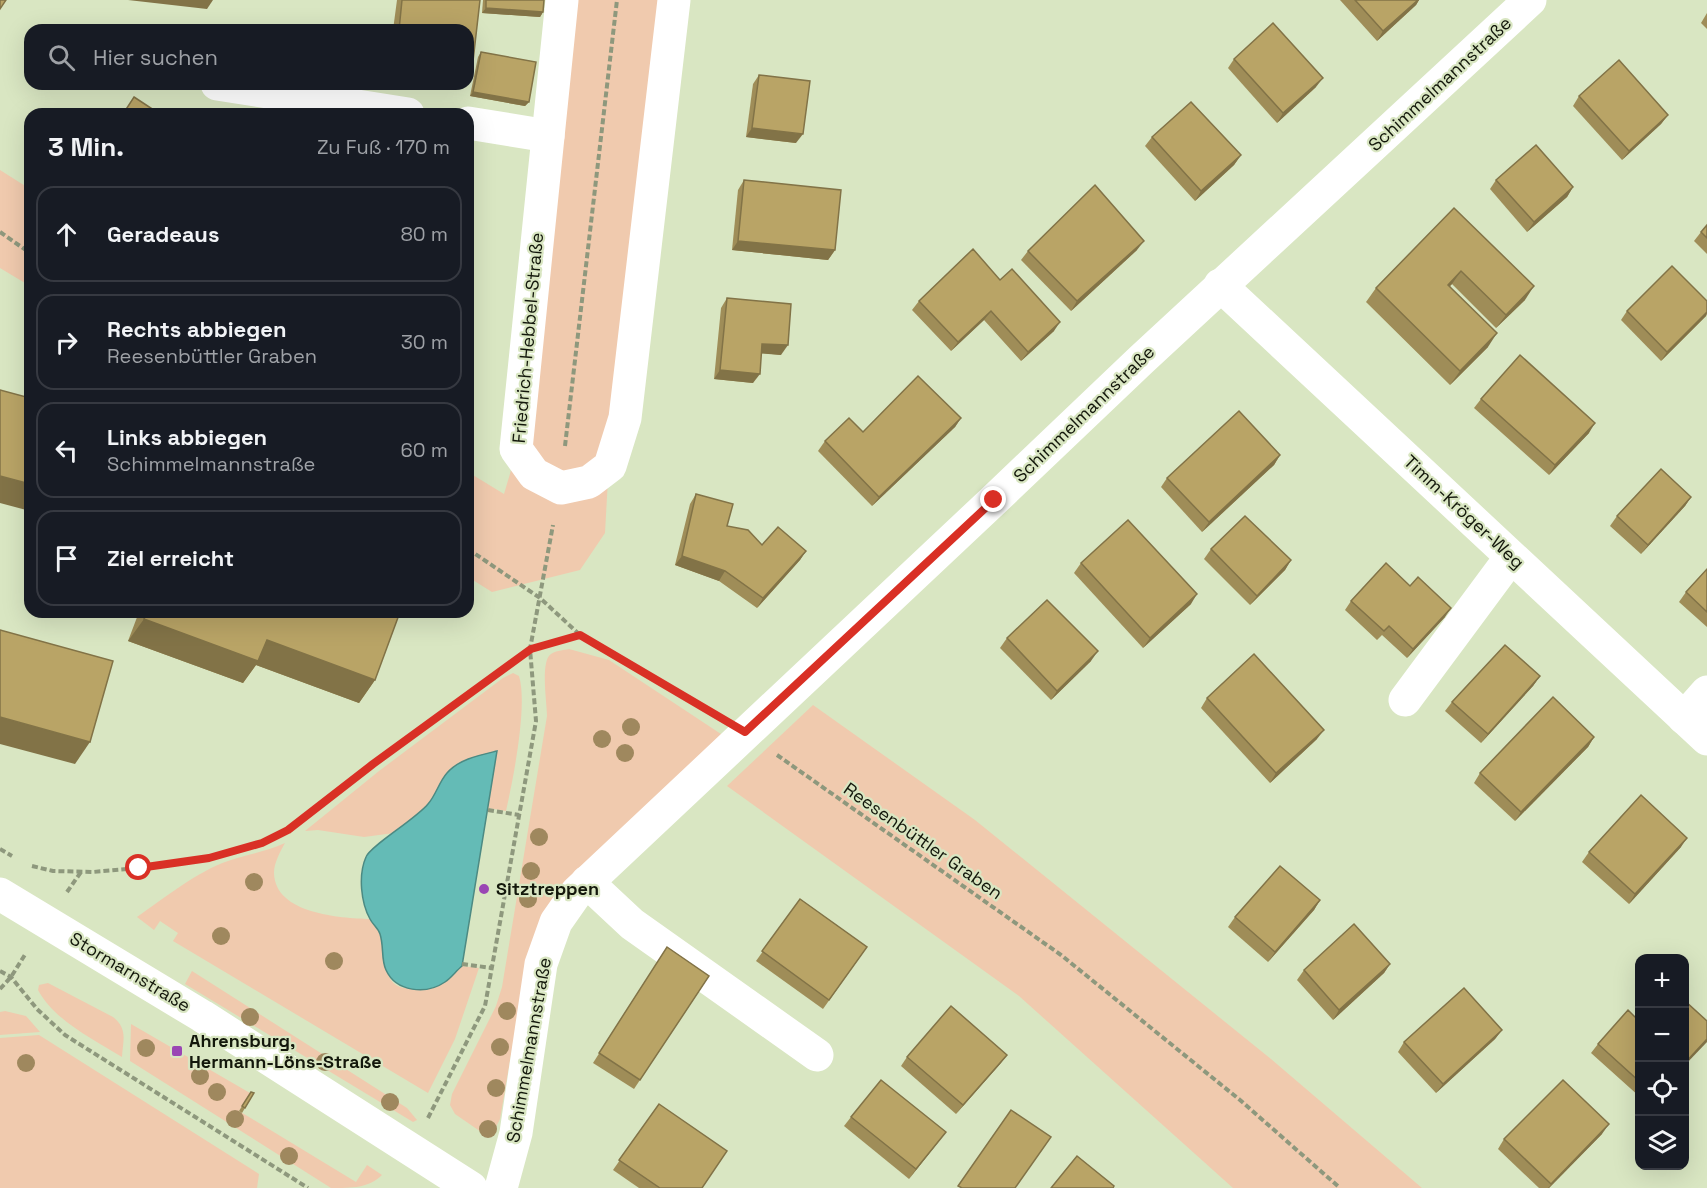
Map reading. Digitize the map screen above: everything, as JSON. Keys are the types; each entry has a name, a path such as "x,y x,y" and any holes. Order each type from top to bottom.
{"street":[{"name":"Friedrich-Hebbel-Straße","path":"561,488 534,474 516,450 562,0"},
{"path":"561,488 589,482 610,466 625,418 674,0"},
{"name":"Schimmelmannstraße","path":"501,1188 516,1132 541,964 556,922 577,892 1220,285 1530,0"},
{"path":"255,90 370,108"},
{"path":"474,124 548,136"},
{"name":"Timm-Kröger-Weg","path":"1220,285 1695,729"},
{"path":"1405,700 1511,557"},
{"path":"1695,729 1707,692"},
{"path":"587,882 632,924 817,1055"},
{"name":"Stormarnstraße","path":"0,894 202,1016 471,1188"}],"path":[{"path":"411,1150 485,1006 492,968 536,721 531,649 561,488 617,0"},
{"path":"0,232 24,249"},
{"name":"Reesenbüttler Graben","path":"474,553 540,598 580,635 745,732 1061,955 1240,1100 1340,1188"},
{"path":"24,863 52,871 105,872 209,858 262,843 288,830 373,764 531,649 580,635"},
{"path":"488,810 519,815"},
{"path":"0,849 17,860"},
{"path":"462,964 492,968"},
{"path":"0,971 11,977 37,1009 65,1035 308,1188"},
{"path":"0,989 11,977"}],"shaded area":[{"path":"578,0 660,0 611,425 605,533 580,570 492,592 474,581 474,476 504,494 533,396"},
{"path":"0,170 24,185 24,282 0,268"},
{"path":"569,649 609,660 724,736 592,865 513,1043 500,1119 492,1131 484,1134 455,1114 450,1105 452,1094 496,1006 502,987 547,716 546,665 551,654"},
{"path":"513,673 519,676 522,705 506,811 488,808 496,752 448,772 428,804 408,824 394,833 364,837 318,830 305,831 379,771 503,678"},
{"path":"813,705 975,820 1271,1059 1422,1188 1233,1188 1019,996 727,786"},
{"path":"285,843 276,861 274,873 277,887 285,897 311,911 327,915 370,919 380,934 388,973 398,986 407,988 435,984 443,981 462,966 479,968 455,1039 428,1093 173,941 178,933 160,921 154,930 137,917 205,871"},
{"path":"192,971 407,1108 417,1120 413,1122 185,984"},
{"path":"48,983 118,1021 124,1035 122,1057 64,1020 54,1011 38,990 39,985"},
{"path":"0,1012 26,1016 40,1032 0,1035"},
{"path":"131,1024 250,1093 239,1111 356,1182 367,1165 382,1175 366,1185 331,1188 130,1061"},
{"path":"39,1035 259,1174 257,1188 0,1188 0,1038"}],"water":[{"path":"497,751 462,966 447,980 429,989 404,987 397,983 386,970 380,934 364,905 361,880 366,857 376,846 428,804 452,768 470,758"}],"building":[{"path":"0,0 6,0 0,9"},
{"path":"402,0 480,0 474,52 474,24 400,24"},
{"path":"486,0 544,0 543,12 486,8"},
{"path":"1355,0 1418,0 1383,31"},
{"path":"1273,23 1323,78 1283,113 1234,59"},
{"path":"481,52 536,62 529,102 473,92"},
{"path":"1619,60 1668,115 1629,151 1579,96"},
{"path":"759,75 810,81 803,134 752,128"},
{"path":"134,97 151,108 127,108"},
{"path":"1191,102 1241,155 1201,191 1152,137"},
{"path":"1536,145 1573,187 1534,222 1496,180"},
{"path":"744,180 841,190 835,250 738,241"},
{"path":"1095,185 1144,241 1077,301 1028,251"},
{"path":"1454,208 1534,286 1506,315 1461,271 1448,285 1497,333 1460,371 1376,288"},
{"path":"1707,225 1707,238 1701,232"},
{"path":"973,249 1000,280 1012,269 1060,322 1028,352 991,311 958,342 919,301"},
{"path":"1672,266 1707,301 1707,312 1667,352 1627,311"},
{"path":"727,298 791,304 788,345 762,344 760,374 720,370"},
{"path":"1520,355 1595,423 1555,465 1481,399"},
{"path":"918,376 961,418 879,497 825,441 849,418 863,432"},
{"path":"0,390 24,396 24,482 0,476"},
{"path":"1239,411 1280,455 1209,522 1167,478"},
{"path":"1661,469 1691,497 1648,545 1617,516"},
{"path":"696,494 733,504 727,526 748,530 762,545 778,527 806,551 763,598 725,571 682,556"},
{"path":"1245,516 1291,560 1257,596 1211,549"},
{"path":"1128,520 1197,594 1150,638 1081,563"},
{"path":"1386,563 1410,586 1418,577 1451,608 1413,649 1389,626 1384,631 1351,601"},
{"path":"1707,569 1707,612 1686,592"},
{"path":"1047,600 1098,651 1057,691 1007,638"},
{"path":"398,618 375,680 267,640 258,661 144,619"},
{"path":"0,630 113,661 90,742 0,717"},
{"path":"1505,645 1540,676 1488,734 1452,702"},
{"path":"1254,654 1324,730 1276,773 1207,698"},
{"path":"1553,697 1594,737 1521,812 1480,773"},
{"path":"1641,795 1687,838 1635,894 1589,852"},
{"path":"1280,866 1320,900 1275,952 1235,917"},
{"path":"800,899 867,947 829,1000 762,951"},
{"path":"1354,924 1390,964 1339,1010 1304,970"},
{"path":"667,947 709,976 640,1080 599,1053"},
{"path":"1464,988 1502,1030 1443,1084 1404,1042"},
{"path":"1689,1005 1707,1021 1707,1039 1689,1059"},
{"path":"951,1006 1007,1055 963,1105 907,1057"},
{"path":"1628,1010 1635,1017 1635,1077 1598,1044"},
{"path":"881,1080 946,1132 916,1169 851,1117"},
{"path":"1563,1080 1609,1124 1551,1184 1504,1139"},
{"path":"251,1092 254,1093 245,1108 242,1106"},
{"path":"659,1104 727,1151 702,1188 660,1188 619,1160"},
{"path":"1011,1110 1051,1137 1015,1188 962,1188 958,1186"},
{"path":"1077,1156 1114,1186 1113,1188 1051,1188"}],"place":[{"name":"Sitztreppen","path":"484,889"},
{"name":"Ahrensburg, Hermann-Löns-Straße","path":"177,1051"}],"route":[{"path":"139,868 209,858 262,843 288,830 373,764 531,649 580,635 745,732 994,500"}]}
